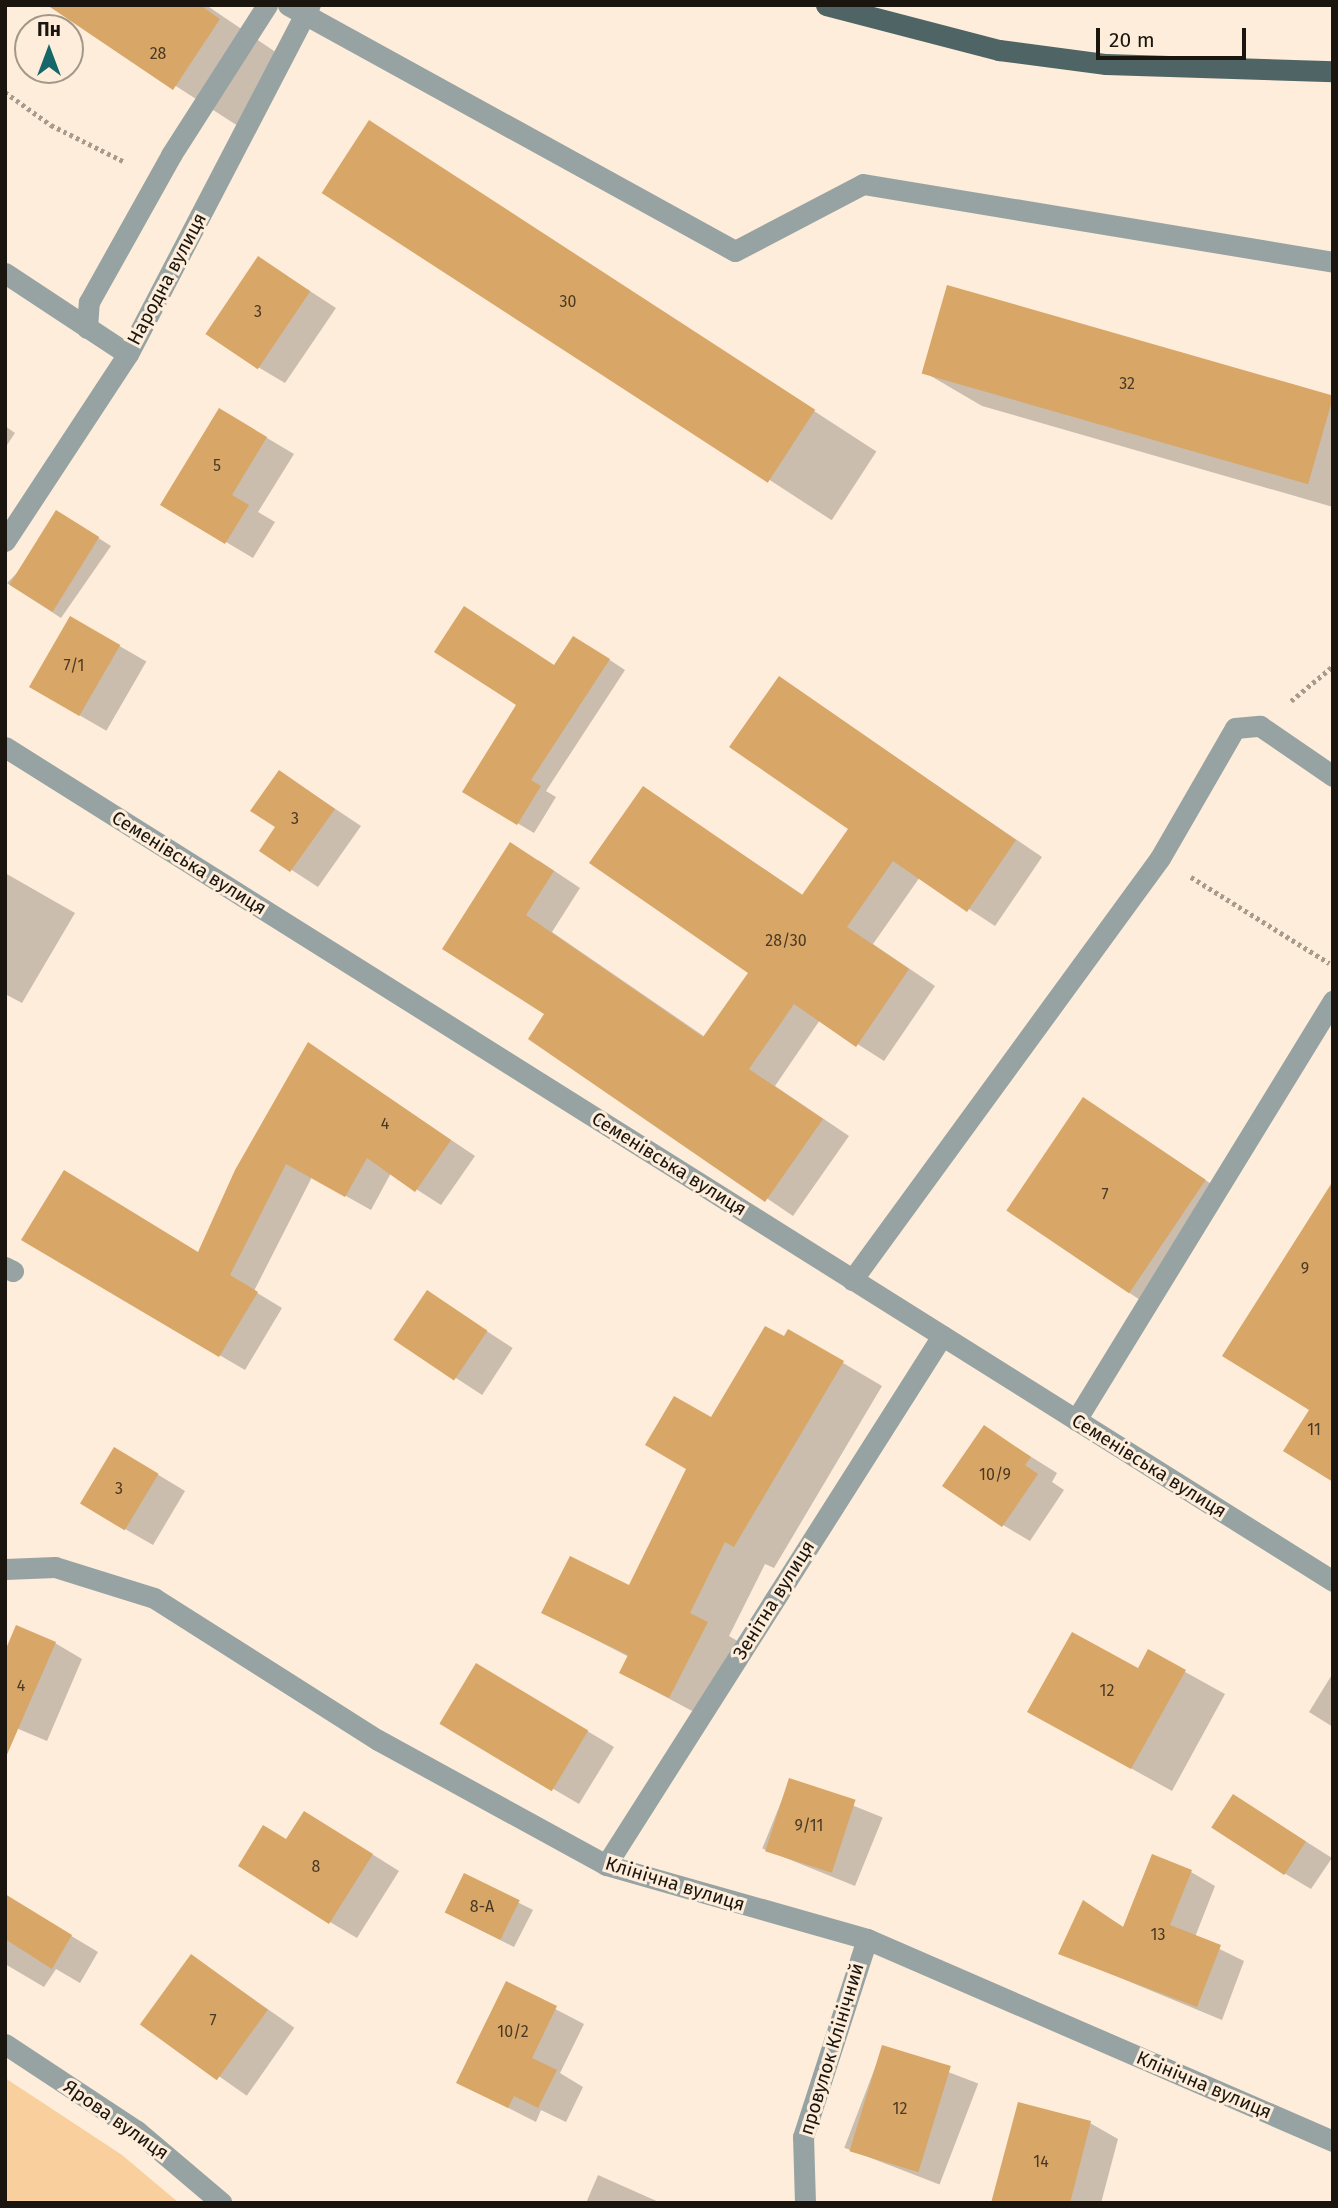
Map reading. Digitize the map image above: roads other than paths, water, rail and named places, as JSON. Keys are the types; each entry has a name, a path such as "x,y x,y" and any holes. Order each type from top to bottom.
{"main road":[{"path":"825,5 999,50 1093,62 1249,73 1333,71"}],"street":[{"path":"87,328 89,302 158,179 267,5"},
{"path":"301,9 735,251 863,184 1333,262"},
{"name":"Народна вулиця","path":"5,541 128,354 301,9"},
{"path":"5,273 128,354"},
{"path":"852,1280 1160,858 1235,728 1260,726 1333,776"},
{"name":"Семенівська вулиця","path":"5,747 1333,1581"},
{"path":"1076,1420 1333,1000"},
{"name":"Зенітна вулиця","path":"606,1865 942,1336"},
{"name":"Клінічна вулиця","path":"5,1569 55,1567 154,1598 378,1740 606,1865 867,1939 1333,2141"},
{"name":"провулок Клінічний","path":"806,2203 803,2137 867,1939"},
{"name":"Ярова вулиця","path":"5,2044 137,2131 222,2203"}]}
